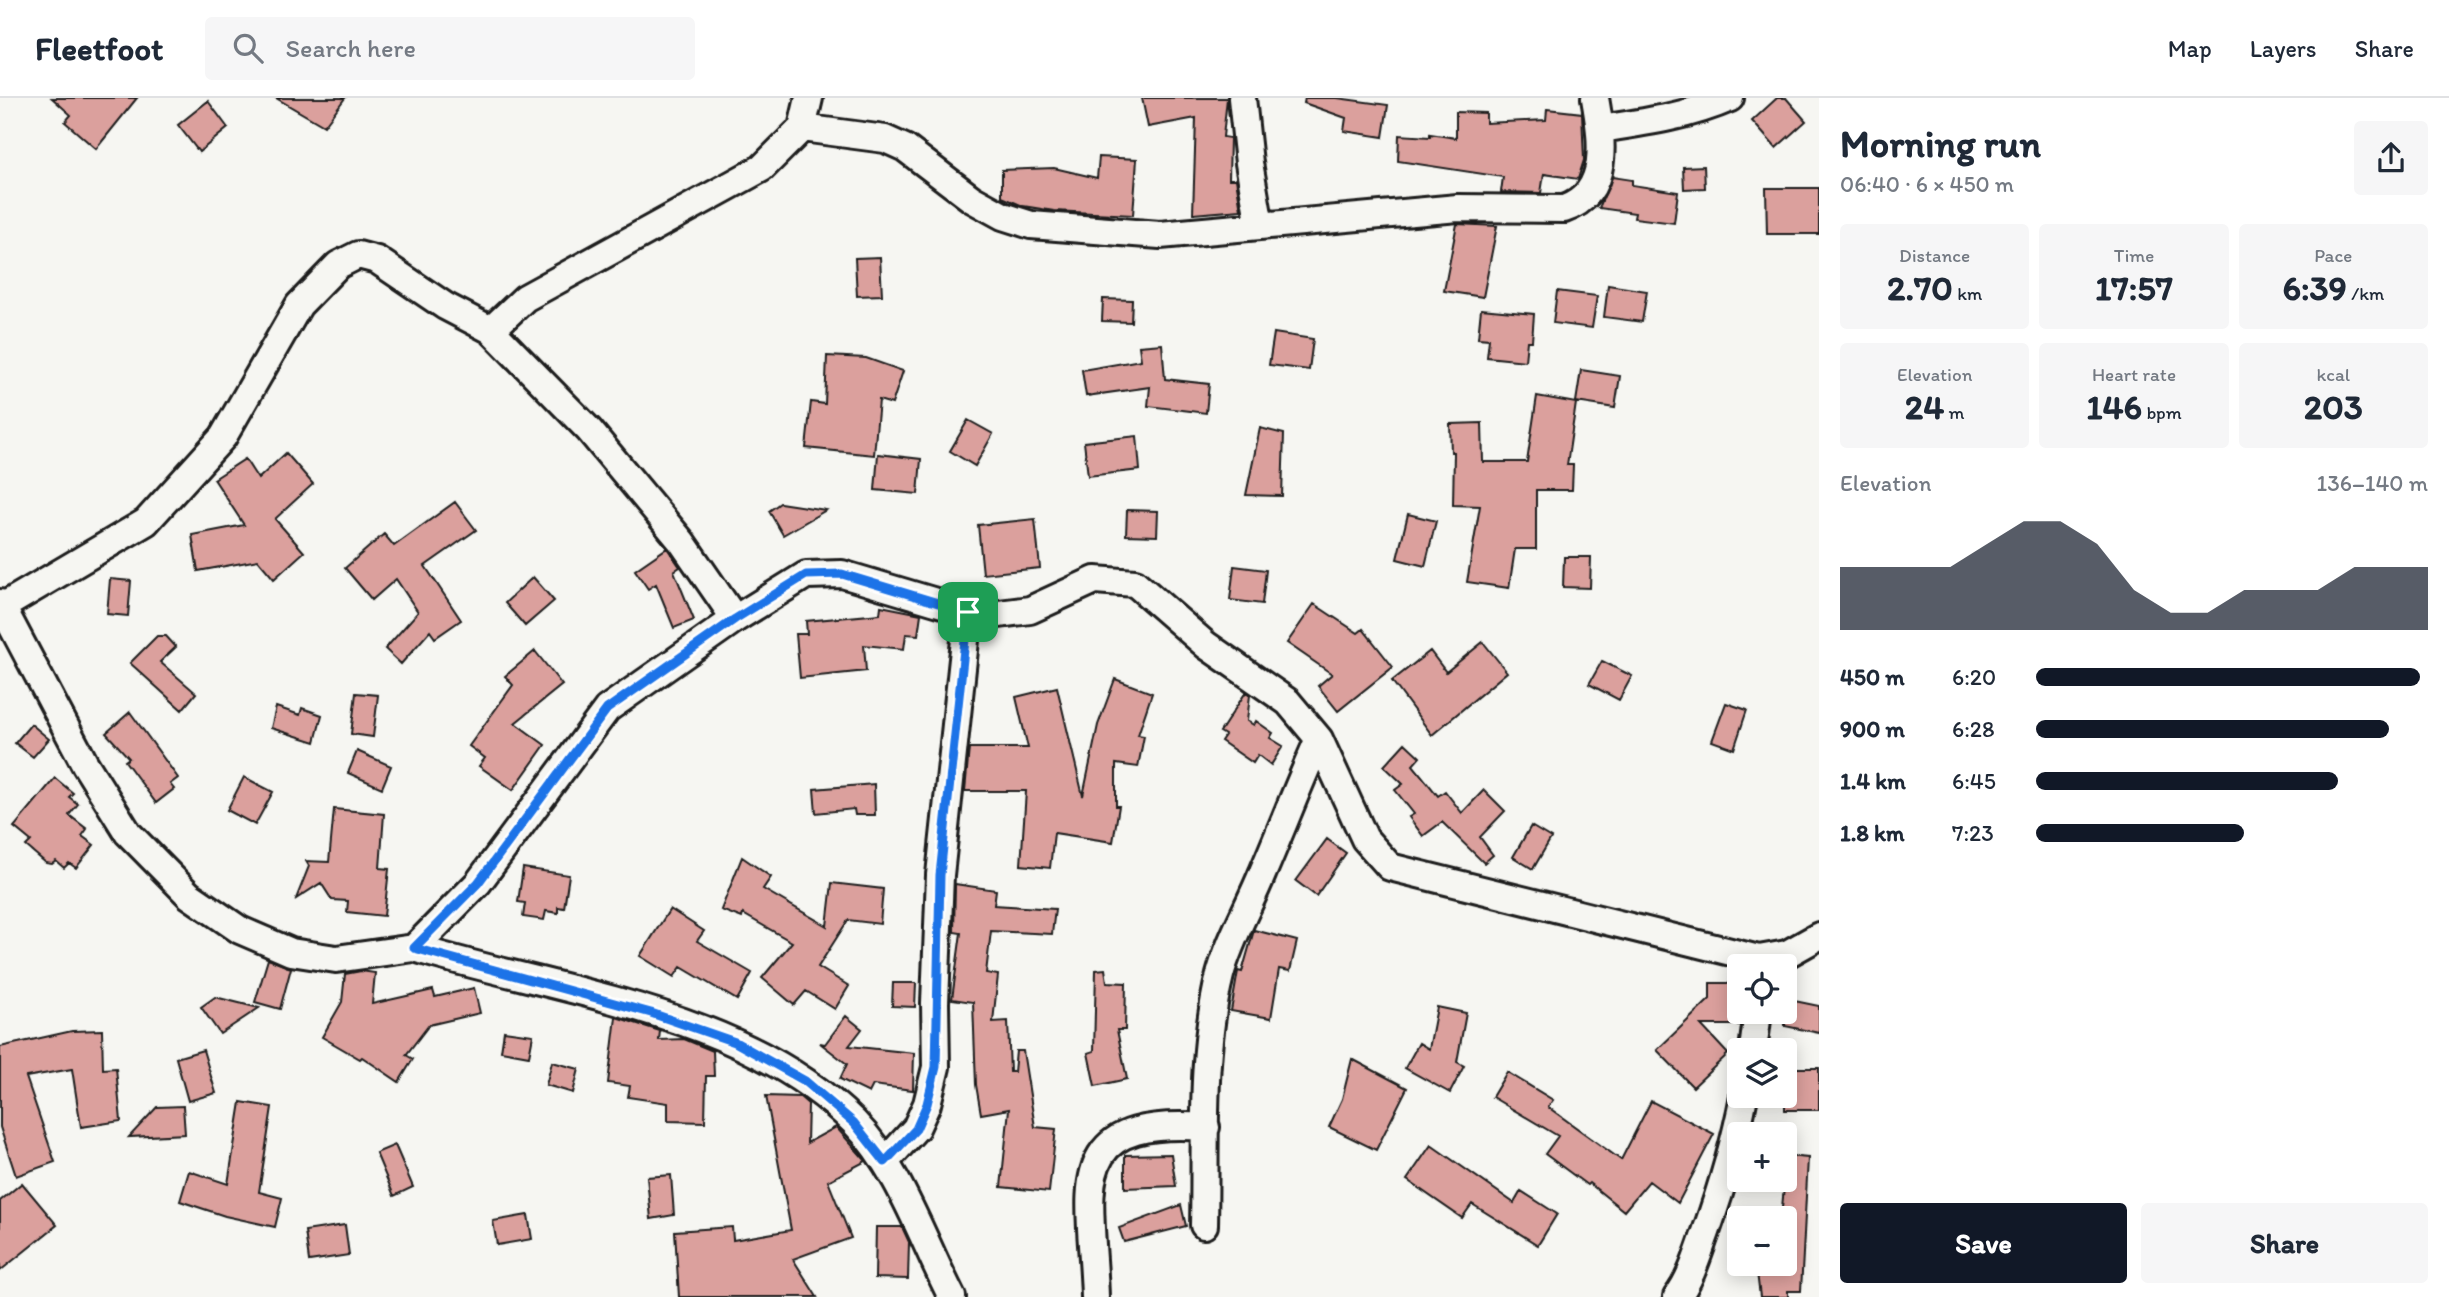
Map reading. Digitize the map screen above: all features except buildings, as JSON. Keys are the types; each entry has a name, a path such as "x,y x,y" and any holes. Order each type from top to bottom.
{"street":[{"path":"491,330 525,298 762,168 802,128 809,98"},
{"path":"1242,98 1249,163 1260,226"},
{"path":"802,128 885,139 905,148 972,199 1003,216 1031,225 1160,235 1458,208 1564,209 1579,204 1591,192 1601,154 1601,129 1595,98"},
{"path":"1601,129 1691,113 1731,98"},
{"path":"735,619 682,542 589,430 491,330 445,306 377,260 358,255 338,265 299,305 223,437 146,522 1,605 85,764 128,833 189,895 240,930 291,952 336,959 414,948 651,1013 735,1042 805,1081 854,1123 885,1162 952,1297"},
{"path":"414,948 478,883 607,709 735,619 806,575 842,574 983,616 1030,610 1095,580 1135,583 1206,645 1288,702 1319,739 1365,839 1390,867 1728,954"},
{"path":"885,1162 916,1129 927,1104 936,1067 940,875 968,612"},
{"path":"1204,1225 1211,1024 1220,975 1235,931 1263,874 1319,739"},
{"path":"1787,954 1819,936"},
{"path":"1677,1297 1684,1287 1700,1247 1731,1161 1742,1108"},
{"path":"1095,1297 1091,1196 1093,1173 1099,1157 1114,1139 1149,1126 1206,1127"}],"route":[{"path":"842,574 968,612 940,875 935,1003 936,1067 927,1104 916,1129 885,1162 854,1123 805,1081 735,1042 651,1013 414,948 478,883 607,709 735,619 806,575 842,574"}]}
